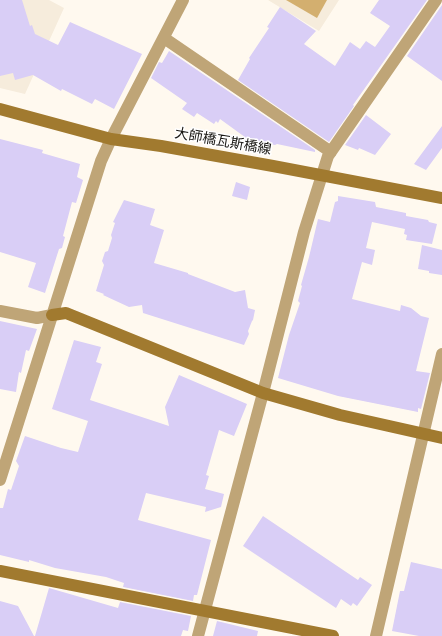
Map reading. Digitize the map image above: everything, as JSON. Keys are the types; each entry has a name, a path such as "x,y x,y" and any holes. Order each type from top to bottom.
{"street":[{"path":"0,480 101,161 183,0"},
{"path":"198,636 263,393 304,232 328,156 436,0"},
{"path":"164,38 331,152"},
{"name":"大師橋瓦斯橋線","path":"0,109 111,139 161,146 442,198"},
{"path":"0,311 38,318 66,313 263,393 340,415 442,438"},
{"path":"376,636 442,354"},
{"path":"0,571 333,636"}],"shaded area":[{"path":"0,0 49,0 64,8 25,94 0,88"},
{"path":"268,0 339,0 319,31"},
{"path":"286,0 327,0 317,18"}],"building":[{"path":"0,0 22,0 30,26 32,25 35,34 58,45 70,22 142,54 114,109 95,99 92,104 62,89 61,91 33,75 15,80 13,73 0,76"},
{"path":"379,0 427,0 353,105 354,106 329,142 238,80 250,59 249,58 269,28 267,27 280,7 316,31 304,44 335,66 350,42 360,49 366,41 375,47 390,26 370,13"},
{"path":"442,5 442,81 407,56"},
{"path":"169,51 315,150 315,152 249,140 220,119 218,123 216,121 214,124 197,113 194,117 182,109 187,103 151,78 159,62 162,63"},
{"path":"366,115 391,134 375,155 359,148 358,150 345,145"},
{"path":"442,126 442,148 426,170 414,164"},
{"path":"0,139 43,150 42,153 80,164 77,177 83,180 76,203 72,202 63,236 65,237 62,248 59,249 45,293 28,287 36,263 0,252"},
{"path":"236,182 250,187 247,200 232,196"},
{"path":"338,196 375,202 376,207 406,213 406,216 428,220 429,222 437,224 432,244 406,240 407,235 404,234 405,229 372,222 366,248 375,250 372,265 362,262 352,299 400,311 401,305 411,308 421,316 429,318 416,371 430,373 421,409 418,408 418,412 338,396 278,378 289,335 300,303 298,301 301,285 318,219 330,222 335,202 338,201"},
{"path":"124,200 155,209 150,225 164,230 154,263 188,273 235,292 245,290 248,308 255,310 253,320 248,331 249,334 244,345 143,313 142,305 129,307 96,291 104,265 102,261 105,252 108,251 112,238 111,235 115,223 113,222"},
{"path":"422,245 442,250 442,275 429,273 429,271 418,269"},
{"path":"0,321 37,329 29,351 26,350 21,373 19,372 16,392 0,389"},
{"path":"74,340 101,347 96,362 102,364 90,400 169,426 165,407 179,375 247,404 234,436 219,430 206,475 209,476 205,489 224,494 221,507 205,512 206,507 146,493 138,520 211,540 197,595 194,595 193,601 123,587 124,583 106,577 55,568 29,560 29,562 0,555 0,508 3,508 8,489 11,490 19,466 16,461 25,436 78,452 88,421 52,409"},
{"path":"263,516 358,580 360,577 372,585 357,606 353,603 351,606 341,599 336,608 243,546"},
{"path":"411,562 442,569 442,636 419,636 392,631 400,591 404,591"},
{"path":"49,588 118,608 120,602 191,616 188,631 183,630 181,636 35,636"},
{"path":"0,601 18,606 34,636 0,636"},
{"path":"217,621 258,631 257,636 213,636"}]}
